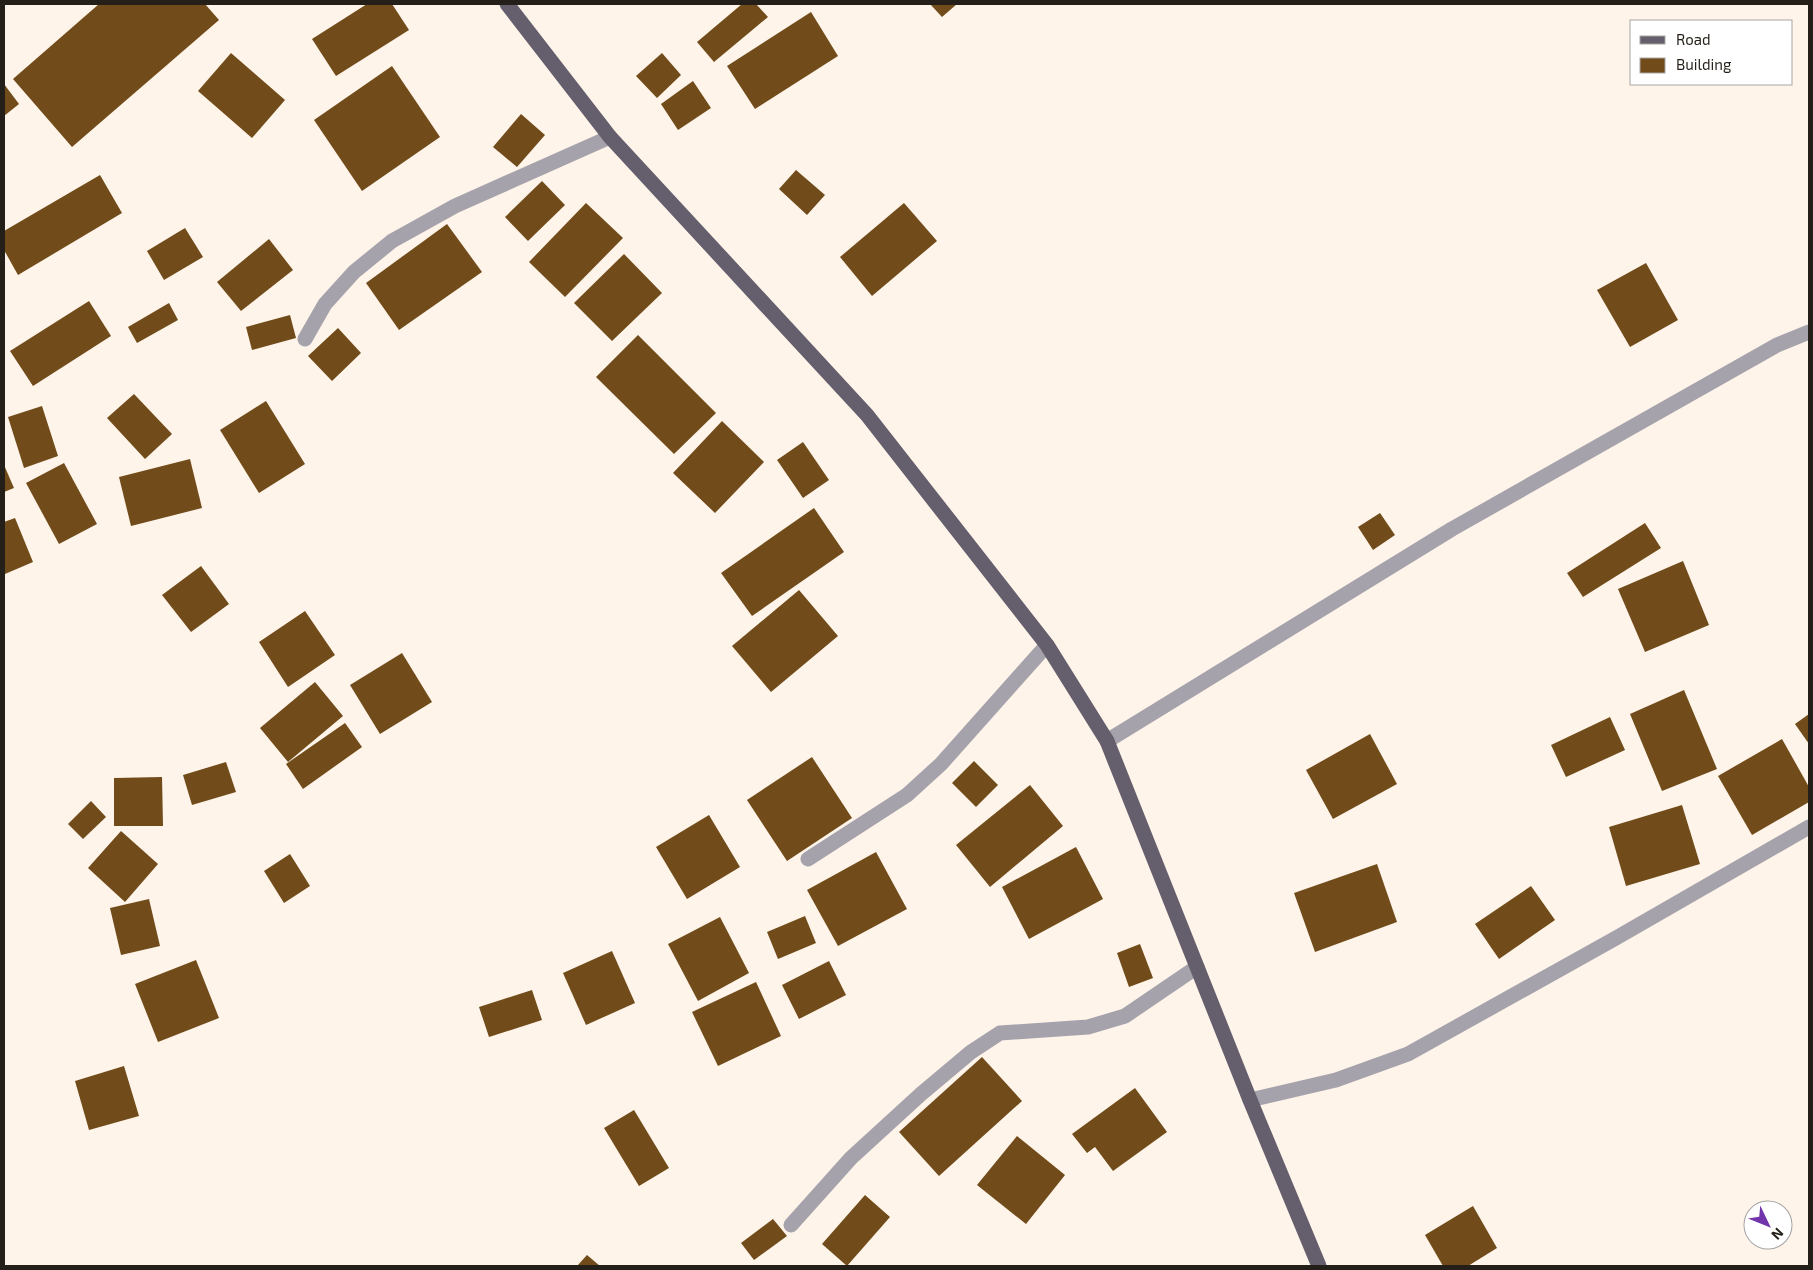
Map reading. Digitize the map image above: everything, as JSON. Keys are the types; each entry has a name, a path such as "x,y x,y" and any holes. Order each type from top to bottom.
{"main road":[{"path":"507,4 610,137 867,415 1047,645 1107,741 1250,1100 1319,1266"}],"street":[{"path":"306,339 325,304 354,272 392,241 455,206 610,137"},
{"path":"1107,741 1452,529 1776,345 1809,332"},
{"path":"808,859 907,795 941,764 1047,645"},
{"path":"1250,1100 1336,1080 1408,1054 1616,938 1809,827"},
{"path":"791,1225 852,1158 921,1094 978,1047 1000,1033 1088,1027 1125,1016 1197,967"}],"building":[{"path":"99,4 205,4 219,20 72,147 13,79"},
{"path":"367,4 392,4 409,30 336,76 312,39"},
{"path":"742,4 756,4 768,17 714,62 697,42"},
{"path":"930,4 957,4 942,17"},
{"path":"811,12 838,56 755,109 727,66"},
{"path":"231,53 285,100 252,138 198,91"},
{"path":"662,53 681,75 657,98 636,76"},
{"path":"392,66 440,137 362,191 314,120"},
{"path":"693,81 711,108 678,130 661,104"},
{"path":"4,84 19,104 4,116"},
{"path":"521,114 545,135 517,167 493,147"},
{"path":"796,170 825,195 807,215 779,189"},
{"path":"100,175 122,213 18,275 4,250 4,231"},
{"path":"542,181 565,205 528,241 505,217"},
{"path":"586,203 623,238 565,297 529,262"},
{"path":"904,203 937,241 872,296 840,257"},
{"path":"447,224 482,272 399,330 366,283"},
{"path":"185,228 203,257 164,280 147,251"},
{"path":"269,239 293,270 241,311 217,282"},
{"path":"624,254 662,293 612,341 574,303"},
{"path":"1646,263 1678,320 1630,347 1597,290"},
{"path":"89,301 111,336 33,386 10,351"},
{"path":"169,303 178,320 137,343 128,327"},
{"path":"290,315 296,338 252,350 246,327"},
{"path":"338,328 361,353 332,381 308,356"},
{"path":"638,335 716,413 674,454 596,377"},
{"path":"134,394 172,434 145,459 107,418"},
{"path":"266,401 305,464 259,493 220,430"},
{"path":"42,406 58,456 24,468 8,417"},
{"path":"722,421 764,462 715,513 673,473"},
{"path":"803,442 829,480 803,498 777,460"},
{"path":"190,459 202,508 131,526 119,477"},
{"path":"64,463 97,524 59,544 26,483"},
{"path":"4,465 14,488 4,492"},
{"path":"814,508 844,552 752,616 721,573"},
{"path":"1380,513 1395,535 1373,550 1358,527"},
{"path":"15,518 33,562 5,574 4,522"},
{"path":"1645,523 1661,548 1583,597 1567,573"},
{"path":"1683,561 1709,625 1645,652 1618,589"},
{"path":"201,566 229,604 191,632 162,595"},
{"path":"799,590 838,636 771,692 732,646"},
{"path":"305,611 335,655 288,687 259,642"},
{"path":"402,653 432,702 380,734 350,685"},
{"path":"315,682 343,716 288,762 260,728"},
{"path":"1684,690 1717,769 1662,791 1630,714"},
{"path":"1809,714 1809,744 1795,724"},
{"path":"1610,717 1625,750 1566,777 1551,745"},
{"path":"345,723 362,747 303,789 286,764"},
{"path":"1370,734 1397,784 1333,819 1306,770"},
{"path":"1782,739 1809,787 1809,802 1752,835 1718,776"},
{"path":"812,757 852,818 787,861 747,800"},
{"path":"974,761 998,785 976,807 952,783"},
{"path":"226,762 236,792 192,805 183,775"},
{"path":"162,777 163,826 114,826 114,778"},
{"path":"1030,785 1063,826 990,887 956,845"},
{"path":"91,801 106,817 83,839 68,824"},
{"path":"1682,805 1700,864 1626,886 1609,827"},
{"path":"709,815 740,867 687,899 656,847"},
{"path":"121,831 158,864 125,902 88,868"},
{"path":"1076,847 1103,899 1029,939 1002,887"},
{"path":"876,852 907,909 838,946 807,890"},
{"path":"290,854 310,886 284,903 264,871"},
{"path":"1377,864 1397,922 1315,952 1294,893"},
{"path":"1531,886 1555,920 1499,959 1475,924"},
{"path":"149,899 160,946 121,955 110,908"},
{"path":"805,916 816,943 778,959 767,932"},
{"path":"720,917 749,973 698,1001 668,944"},
{"path":"1140,944 1153,978 1129,987 1117,953"},
{"path":"612,951 635,1003 586,1025 563,973"},
{"path":"196,960 219,1018 158,1042 135,984"},
{"path":"829,961 846,995 799,1019 782,985"},
{"path":"756,982 781,1036 718,1066 692,1012"},
{"path":"532,990 542,1020 489,1037 479,1007"},
{"path":"982,1057 1022,1101 939,1176 899,1132"},
{"path":"124,1066 139,1116 89,1130 75,1081"},
{"path":"1135,1088 1167,1132 1113,1171 1095,1147 1087,1153 1072,1134"},
{"path":"634,1110 669,1168 639,1186 604,1128"},
{"path":"1017,1136 1065,1175 1026,1224 977,1185"},
{"path":"865,1195 890,1217 847,1266 822,1244"},
{"path":"1473,1206 1497,1248 1468,1266 1443,1266 1425,1235"},
{"path":"773,1219 787,1236 754,1260 741,1243"},
{"path":"587,1255 600,1266 577,1266"}]}
